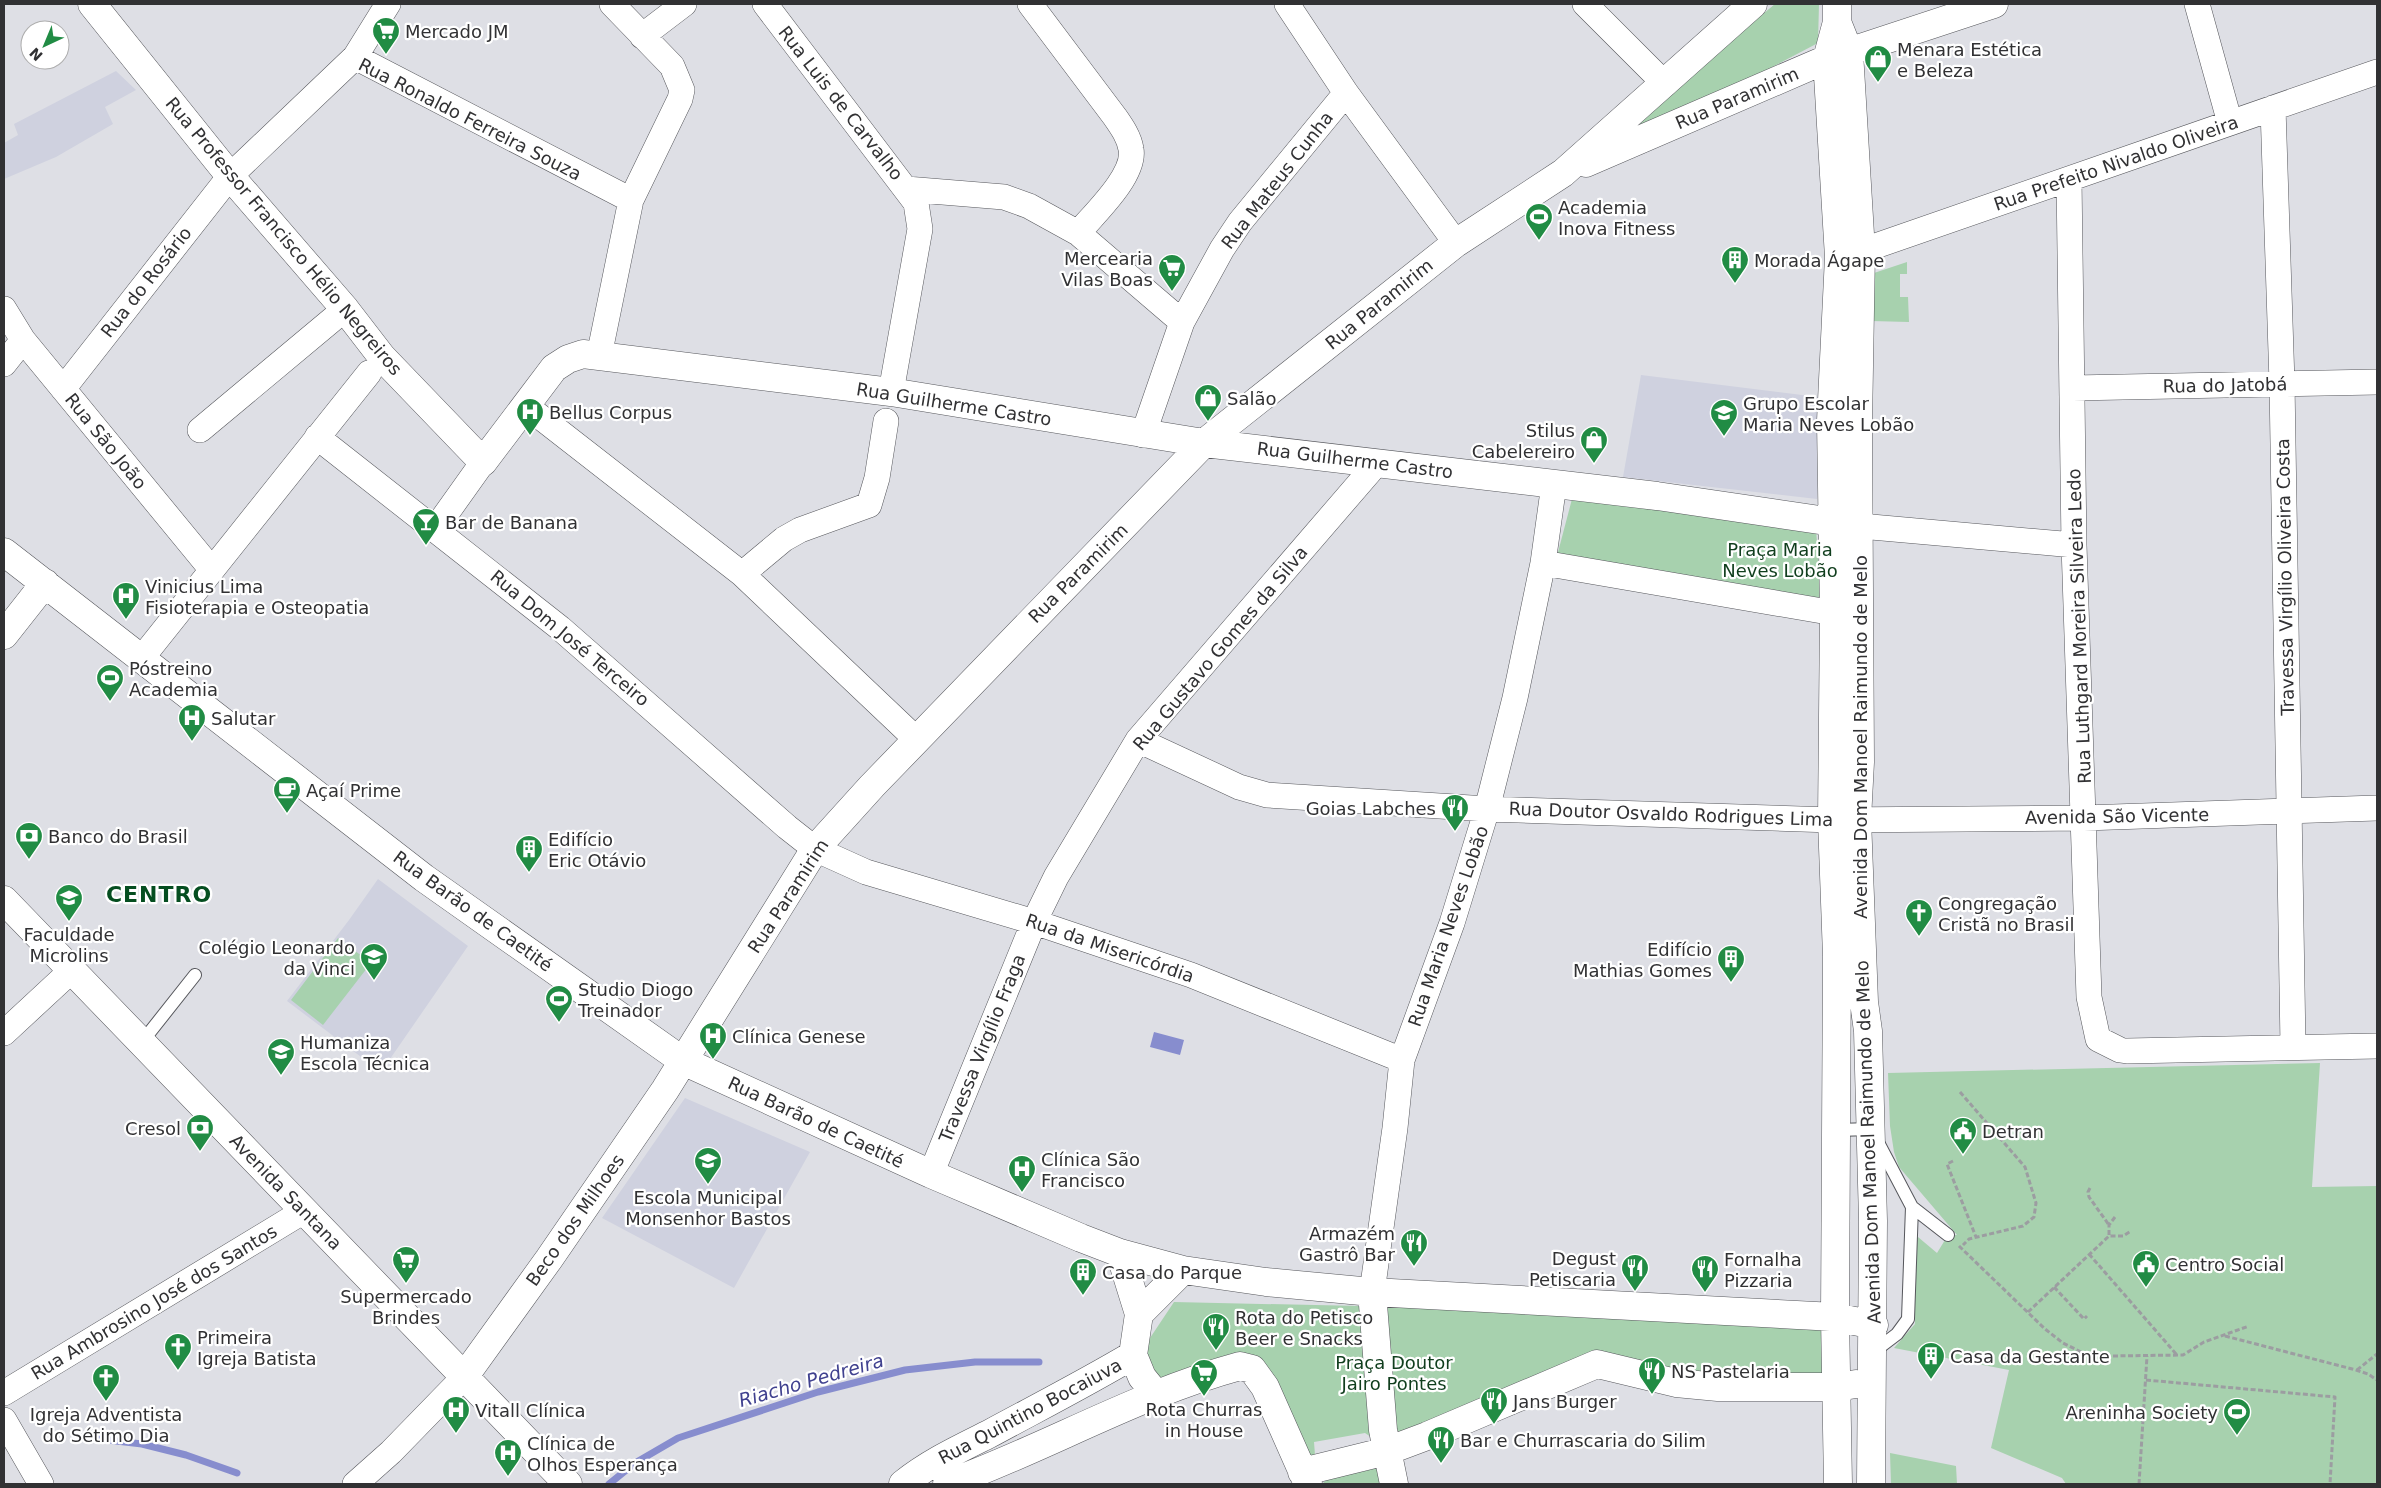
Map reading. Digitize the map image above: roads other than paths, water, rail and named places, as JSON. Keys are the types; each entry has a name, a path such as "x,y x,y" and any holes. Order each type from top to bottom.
{"main road":[{"name":"Rua Professor Francisco Hélio Negreiros","path":"92,4 230,176 345,309 382,357 483,462"},
{"name":"Rua Paramirim","path":"684,1062 815,849 916,739 1204,443 1456,243 1564,173 1753,4"},
{"name":"Rua Paramirim","path":"1564,173 1838,56 1994,4"},
{"name":"Avenida Dom Manoel Raimundo de Melo","path":"1837,13 1838,56 1852,254 1831,422 1846,524 1860,762 1845,820"},
{"name":"Rua Guilherme Castro","path":"483,462 554,368 583,354 891,392 1143,435 1554,484"},
{"path":"1554,484 1657,496 1846,524"},
{"name":"Avenida Dom Manoel Raimundo de Melo","path":"1838,1484 1835,1317 1837,1130 1850,1004 1845,820 1834,613 1846,524"},
{"name":"Rua Barão de Caetité","path":"4,552 424,878 684,1062 931,1174 1120,1253 1183,1270"},
{"path":"4,635 45,583"},
{"name":"Avenida Santana","path":"4,900 568,1484"},
{"name":"Avenida Dom Manoel Raimundo de Melo","path":"1850,1004 1868,1031 1874,1325 1871,1484"},
{"name":"Beco dos Milhoes","path":"464,1377 549,1259 684,1062"},
{"path":"1120,1253 1139,1314 1133,1355 1142,1377 1155,1393 1240,1366 1252,1369 1265,1386 1305,1478 1428,1436 1597,1364 1676,1382 1718,1387 1837,1387 1872,1382"},
{"path":"1139,1314 1183,1270 1266,1282 1372,1292 1835,1317 1874,1325"},
{"path":"1372,1292 1383,1430 1394,1484"},
{"name":"Rua Quintino Bocaiuva","path":"903,1484 950,1454 1105,1372 1133,1355"},
{"path":"1105,1372 1111,1393 1123,1407"},
{"name":"Rua Quintino Bocaiuva","path":"947,1484 979,1472 1155,1393"}],"street":[{"path":"355,57 388,4"},
{"path":"599,356 632,200 682,90 672,66 612,4"},
{"path":"642,36 684,4"},
{"name":"Rua Luis de Carvalho","path":"765,4 841,106 906,188 1004,197 1029,206 1078,233 1182,322"},
{"path":"1030,4 1124,129 1131,148 1130,164 1122,180 1078,233"},
{"path":"1287,4 1346,93 1456,243"},
{"path":"1585,4 1665,84"},
{"path":"2197,4 2230,124"},
{"name":"Rua Ronaldo Ferreira Souza","path":"230,176 355,57 632,200"},
{"name":"Rua Prefeito Nivaldo Oliveira","path":"1852,254 2377,72"},
{"name":"Rua Mateus Cunha","path":"1143,435 1182,322 1222,249 1240,222 1346,93"},
{"name":"Travessa Virgílio Oliveira Costa","path":"2273,108 2282,384 2293,1046"},
{"name":"Rua do Rosário","path":"63,389 230,176"},
{"name":"Rua Luthgard Moreira Silveira Ledo","path":"2069,179 2074,388 2074,545 2089,997 2098,1039 2120,1050 2127,1051 2293,1046"},
{"path":"891,392 920,229 916,203 906,188"},
{"name":"Rua São João","path":"4,309 23,340 212,570"},
{"path":"200,430 345,309"},
{"path":"4,364 23,340"},
{"path":"141,659 370,373"},
{"name":"Rua do Jatobá","path":"2074,388 2377,382"},
{"path":"525,405 742,574 916,739"},
{"path":"742,574 784,539 800,530 869,505 877,478 886,421"},
{"name":"Rua Dom José Terceiro","path":"317,437 436,528 560,628 786,827 815,849"},
{"name":"Rua Guilherme Castro","path":"436,528 483,462"},
{"name":"Rua Gustavo Gomes da Silva","path":"1034,922 1056,877 1138,740 1377,463"},
{"path":"1554,484 1543,563 1834,613"},
{"path":"1846,524 2074,545"},
{"name":"Rua Maria Neves Lobão","path":"1372,1292 1402,1060 1452,923 1487,808 1515,698 1543,563"},
{"name":"Rua Doutor Osvaldo Rodrigues Lima","path":"1138,740 1239,787 1267,795 1487,808 1845,820"},
{"name":"Avenida São Vicente","path":"1845,820 2084,818 2377,808"},
{"name":"Rua da Misericórdia","path":"815,849 866,872 1034,922 1191,975 1402,1060"},
{"name":"Travessa Virgílio Fraga","path":"931,1174 1034,922"},
{"path":"4,1032 72,970"},
{"path":"2293,1046 2377,1046"},
{"name":"Rua Ambrosino José dos Santos","path":"4,1393 304,1211"},
{"path":"355,1484 397,1446 464,1377"},
{"path":"4,1420 41,1484"}],"lane":[{"path":"142,1042 195,974"},
{"path":"1837,1130 1871,1129 1912,1208 1948,1235"},
{"path":"1872,1352 1896,1334 1908,1319 1912,1208"}],"water":[{"path":"1154,1032 1184,1040 1180,1055 1150,1047"}],"waterway":[{"name":"Riacho Pedreira","path":"609,1484 635,1463 678,1438 818,1392 905,1370 975,1362 1039,1362"},
{"name":"Riacho Pedreira","path":"99,1439 142,1444 186,1455 237,1473"}],"place":[{"name":"Mercado JM","path":"386,55"},
{"name":"Menara Estética e Beleza","path":"1878,83"},
{"name":"Academia Inova Fitness","path":"1539,241"},
{"name":"Morada Ágape","path":"1735,284"},
{"name":"Mercearia Vilas Boas","path":"1172,292"},
{"name":"Salão","path":"1208,422"},
{"name":"Bellus Corpus","path":"530,436"},
{"name":"Grupo Escolar Maria Neves Lobão","path":"1724,437"},
{"name":"Stilus Cabelereiro","path":"1594,464"},
{"name":"Bar de Banana","path":"426,546"},
{"name":"Vinicius Lima Fisioterapia e Osteopatia","path":"126,620"},
{"name":"Póstreino Academia","path":"110,702"},
{"name":"Salutar","path":"192,742"},
{"name":"Açaí Prime","path":"287,814"},
{"name":"Goias Labches","path":"1455,832"},
{"name":"Banco do Brasil","path":"29,860"},
{"name":"Edifício Eric Otávio","path":"529,873"},
{"name":"Faculdade Microlins","path":"69,922"},
{"name":"Congregação Cristã no Brasil","path":"1919,937"},
{"name":"Colégio Leonardo da Vinci","path":"374,981"},
{"name":"Edifício Mathias Gomes","path":"1731,983"},
{"name":"Studio Diogo Treinador","path":"559,1023"},
{"name":"Clínica Genese","path":"713,1060"},
{"name":"Humaniza Escola Técnica","path":"281,1076"},
{"name":"Cresol","path":"200,1152"},
{"name":"Detran","path":"1963,1155"},
{"name":"Escola Municipal Monsenhor Bastos","path":"708,1185"},
{"name":"Clínica São Francisco","path":"1022,1193"},
{"name":"Armazém Gastrô Bar","path":"1414,1267"},
{"name":"Supermercado Brindes","path":"406,1284"},
{"name":"Centro Social","path":"2146,1288"},
{"name":"Degust Petiscaria","path":"1635,1292"},
{"name":"Fornalha Pizzaria","path":"1705,1293"},
{"name":"Casa do Parque","path":"1083,1296"},
{"name":"Rota do Petisco Beer e Snacks","path":"1216,1351"},
{"name":"Primeira Igreja Batista","path":"178,1371"},
{"name":"Casa da Gestante","path":"1931,1380"},
{"name":"NS Pastelaria","path":"1652,1395"},
{"name":"Rota Churras in House","path":"1204,1397"},
{"name":"Igreja Adventista do Sétimo Dia","path":"106,1402"},
{"name":"Jans Burger","path":"1494,1425"},
{"name":"Vitall Clínica","path":"456,1434"},
{"name":"Areninha Society","path":"2237,1436"},
{"name":"Bar e Churrascaria do Silim","path":"1441,1464"},
{"name":"Clínica de Olhos Esperança","path":"508,1477"}],"district":[{"name":"CENTRO","path":"159,894"}],"park label":[{"name":"Praça Maria Neves Lobão","path":"1780,559"},
{"name":"Praça Doutor Jairo Pontes","path":"1394,1372"}]}
